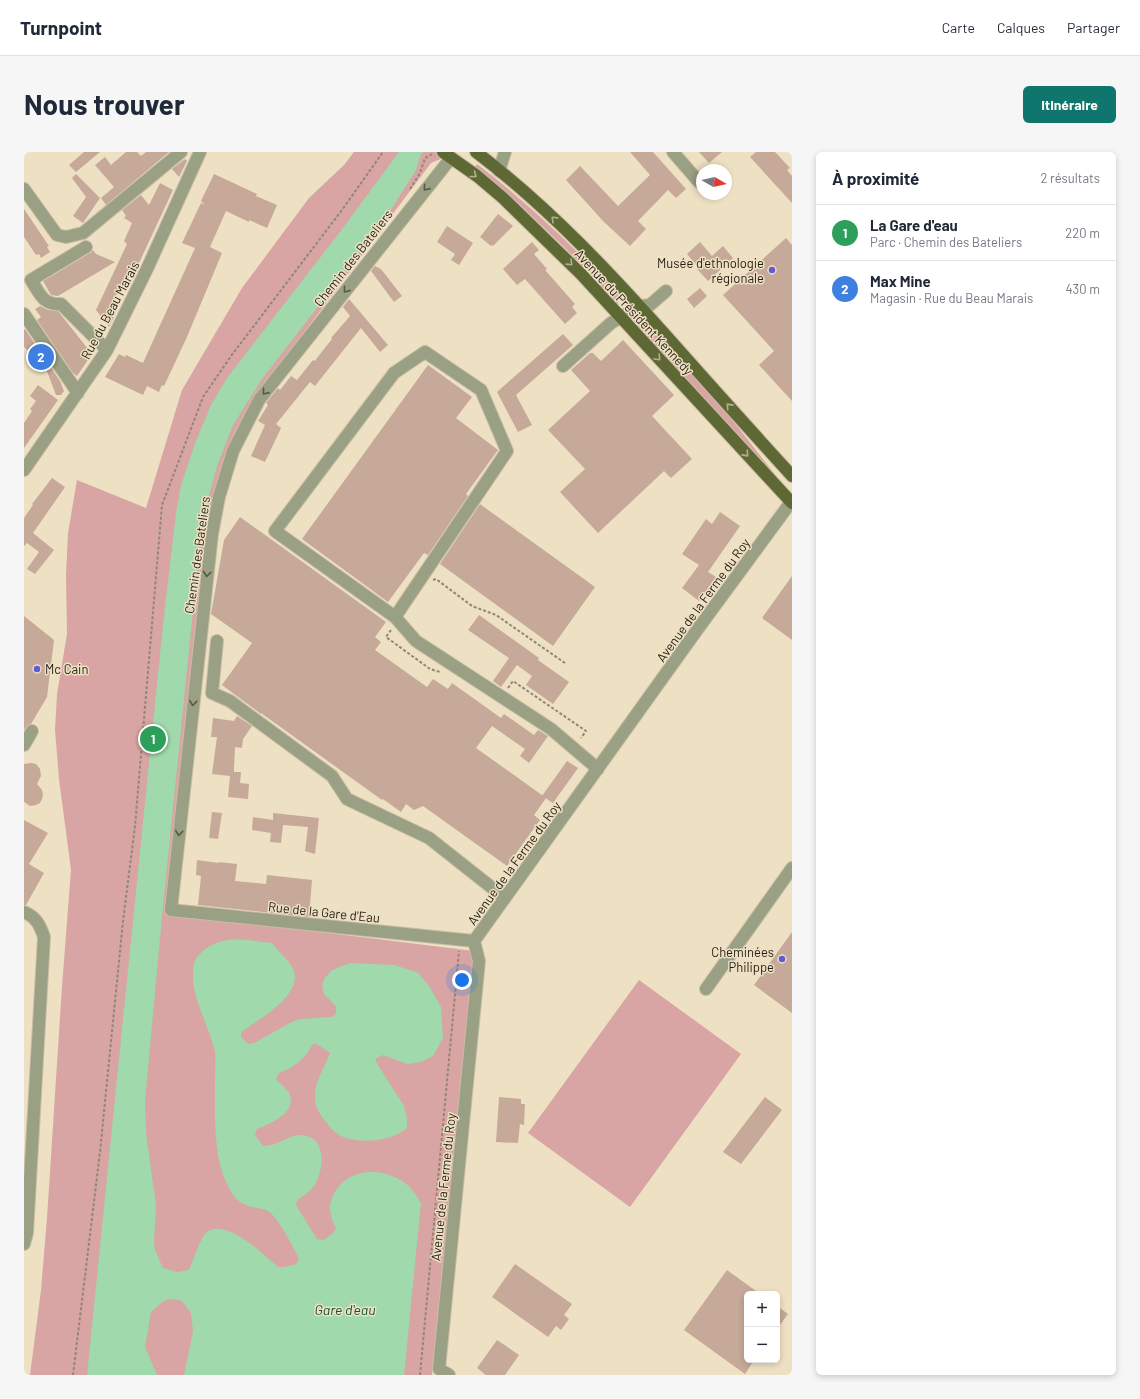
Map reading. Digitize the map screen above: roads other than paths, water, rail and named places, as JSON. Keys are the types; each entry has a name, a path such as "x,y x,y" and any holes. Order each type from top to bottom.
{"main road":[{"name":"Avenue du Président Kennedy","path":"477,153 548,214 640,306 792,476"},
{"name":"Avenue du Président Kennedy","path":"447,155 503,198 581,274 792,502"}],"street":[{"path":"24,189 57,235 66,237 82,233 181,152"},
{"name":"Rue du Beau Marais","path":"24,470 107,350 147,269 200,152"},
{"path":"499,171 504,152"},
{"path":"672,152 696,179"},
{"name":"Chemin des Bateliers","path":"171,910 212,534 219,497 233,451 259,400 447,155"},
{"path":"86,247 31,280 42,298 52,304 62,304 107,350"},
{"path":"563,366 611,323 640,306 650,305 666,291"},
{"path":"24,314 78,393"},
{"path":"396,619 419,582 507,451 481,390 425,352 394,372 275,531 396,619 416,641 501,698 551,729 573,749 598,768"},
{"name":"Avenue de la Ferme du Roy","path":"449,1375 439,1369 480,961 474,941 792,502"},
{"path":"217,641 212,693 230,701 332,776 346,799 429,838 505,898"},
{"path":"24,745 32,731"},
{"path":"706,989 792,868"},
{"name":"Rue de la Gare d'Eau","path":"171,910 474,941"},
{"path":"24,912 31,915 40,925 44,937 27,1232 24,1244"}],"water":[{"name":"Gare d'eau","path":"399,152 424,152 421,154 416,170 392,208 262,379 233,425 217,466 206,507 200,542 145,1101 146,1133 156,1205 154,1240 155,1250 163,1268 177,1272 189,1270 204,1235 212,1230 221,1229 232,1232 242,1238 278,1267 296,1264 299,1259 276,1219 268,1211 239,1201 230,1191 222,1171 216,1132 215,1052 195,992 193,973 195,961 206,949 215,944 224,941 242,940 272,943 292,967 295,977 293,986 287,996 269,1013 241,1032 241,1037 248,1044 254,1043 299,1019 332,1017 336,1014 336,1006 324,994 322,987 324,979 332,970 350,963 395,965 418,973 429,986 441,1007 443,1038 433,1056 421,1062 407,1064 383,1055 375,1059 404,1106 407,1118 407,1128 394,1136 367,1141 343,1137 334,1131 320,1114 316,1106 315,1099 316,1087 330,1053 315,1043 298,1062 279,1073 276,1079 289,1093 291,1100 289,1106 281,1117 257,1129 255,1135 263,1146 275,1144 299,1135 314,1139 318,1145 321,1151 322,1159 319,1174 311,1189 297,1200 296,1205 317,1239 324,1240 333,1233 336,1228 330,1211 332,1198 340,1185 355,1175 372,1172 397,1178 410,1187 421,1203 404,1375 184,1375 193,1331 191,1313 182,1301 175,1299 166,1300 151,1312 145,1347 157,1375 87,1375 163,625 176,513 181,485 196,441 211,405 227,378 343,228"}],"place":[{"name":"Musée d'ethnologie régionale","path":"772,270"},
{"name":"Max Mine","path":"41,357"},
{"name":"Mc Cain","path":"37,669"},
{"name":"La Gare d'eau","path":"153,739"},
{"name":"Cheminées Philippe","path":"782,959"}]}
